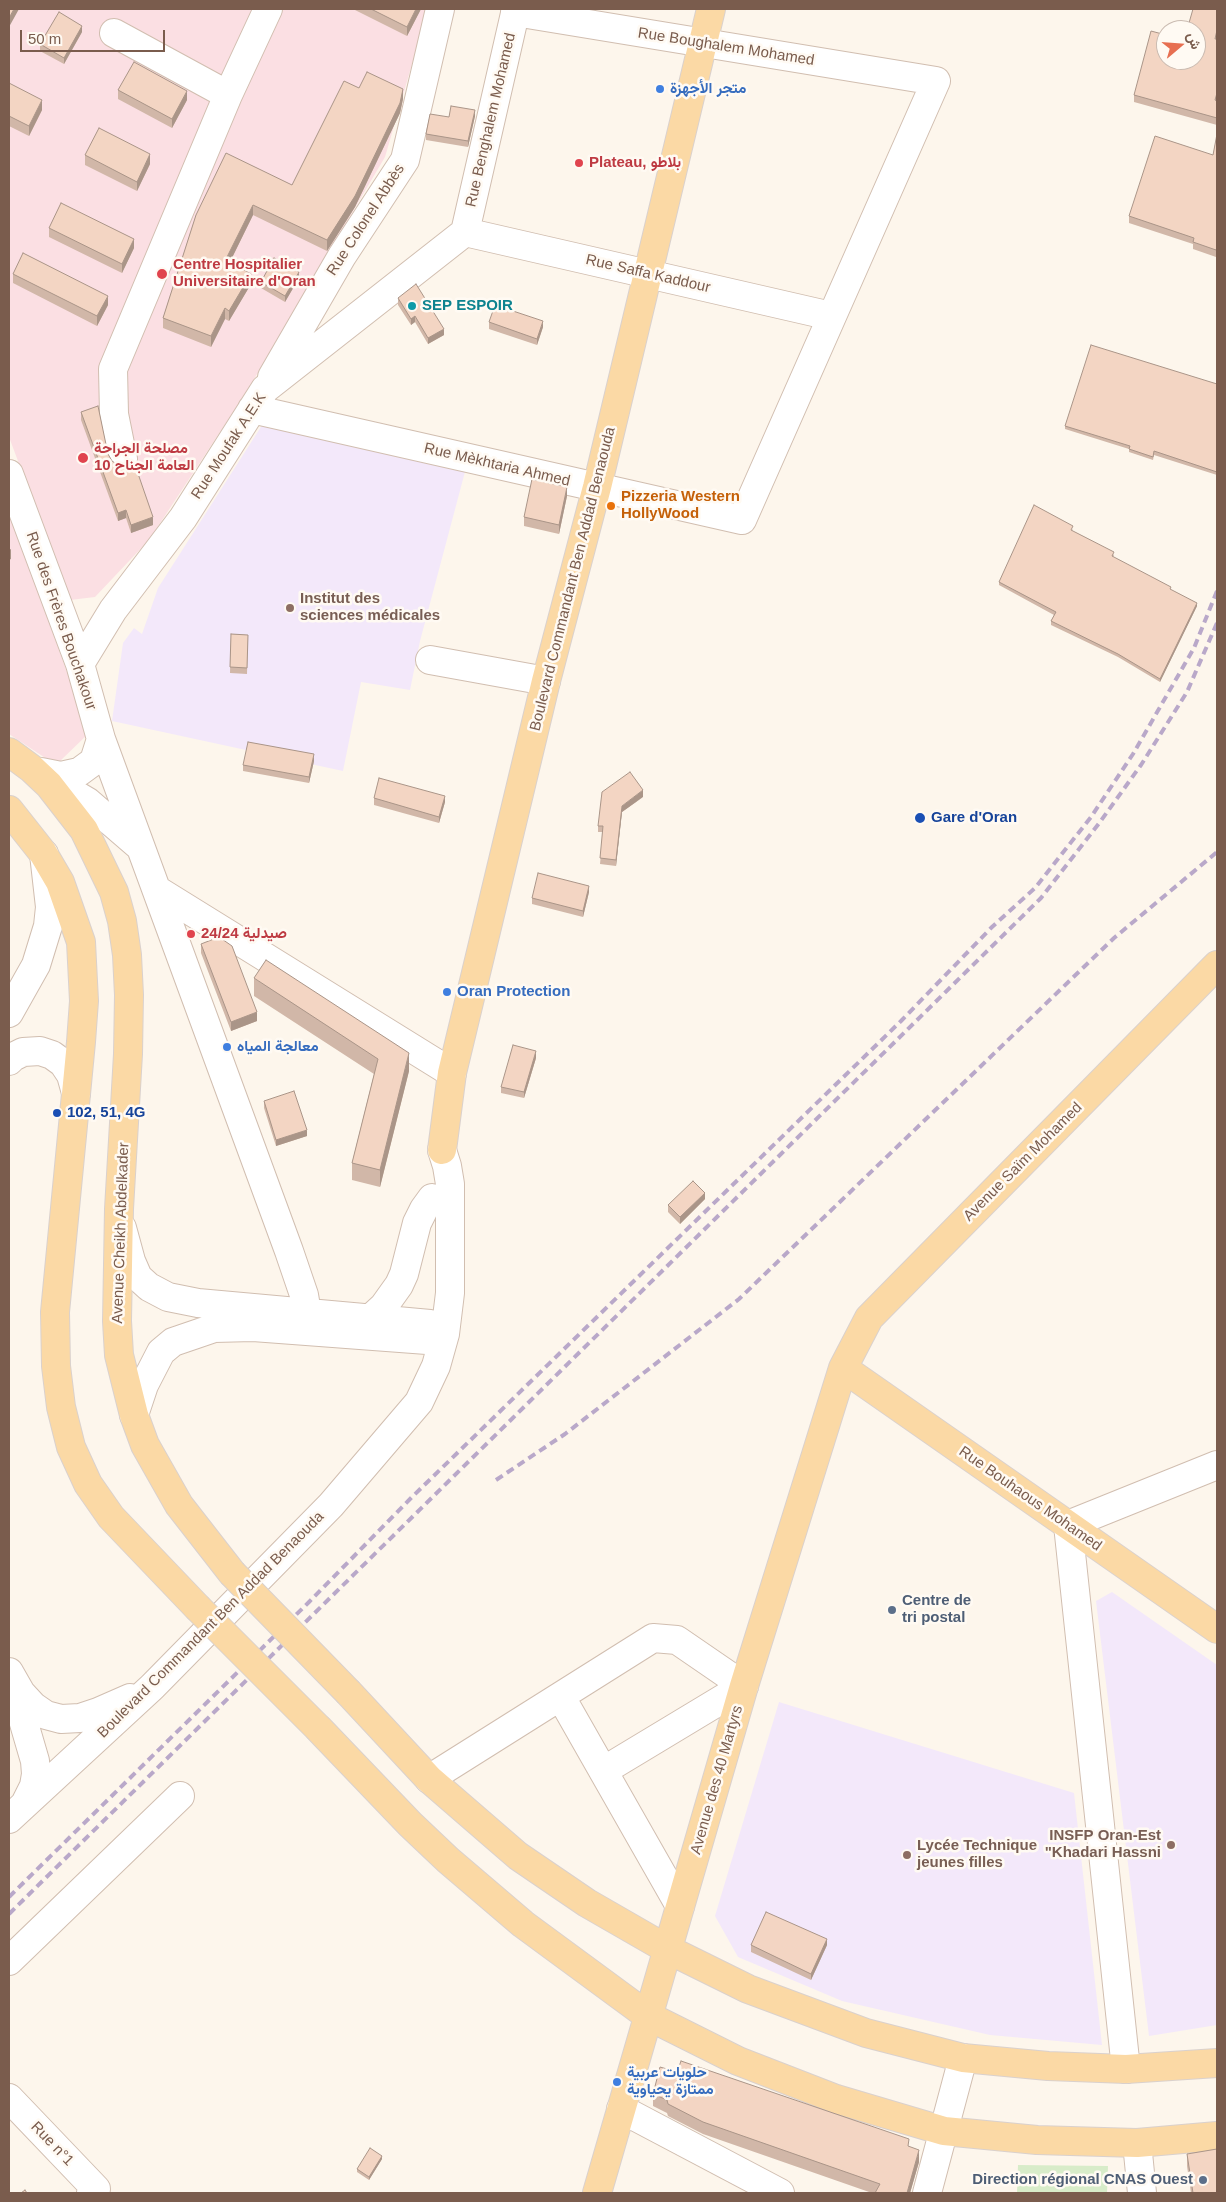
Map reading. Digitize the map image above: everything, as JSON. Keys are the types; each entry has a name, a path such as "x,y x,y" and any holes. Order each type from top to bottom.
{"main road":[{"name":"Boulevard Commandant Ben Addad Benaouda","path":"442,1150 452,1073 546,681 597,487 711,9"},
{"name":"Avenue Cheikh Abdelkader","path":"9,752 32,769 54,791 84,830 114,892 122,922 127,955 129,995 128,1054 119,1209 117,1321 119,1355 134,1416 145,1445 179,1505 232,1573 349,1693 429,1779 518,1856 587,1903 667,1949 748,1989 866,2033 963,2058 1048,2066 1126,2069 1217,2063"},
{"path":"9,810 43,853 60,882 81,942 84,1001 55,1312 56,1366 61,1408 75,1454 88,1484 111,1517 410,1824 455,1866 523,1924 648,2016 738,2061 791,2082 836,2099 944,2131 1036,2140 1137,2143 1217,2136"},
{"name":"Avenue Saïm Mohamed","path":"842,1368 869,1318 1217,964"},
{"name":"Rue Bouhaous Mohamed","path":"842,1368 1217,1629"},
{"name":"Avenue des 40 Martyrs","path":"597,2193 744,1686 842,1368"}],"street":[{"path":"123,459 114,414 113,369 228,95 268,9"},
{"name":"Rue Colonel Abbès","path":"259,399 342,256 405,160 440,9"},
{"name":"Rue Boughalem Mohamed","path":"516,11 702,44 936,81 831,316"},
{"name":"Rue Benghalem Mohamed","path":"465,232 516,11"},
{"path":"114,33 228,95"},
{"name":"Rue Moufak A.E.K","path":"80,664 113,610 183,518 259,399 465,232"},
{"name":"Rue Saffa Kaddour","path":"465,232 831,316"},
{"name":"Rue Mèkhtaria Ahmed","path":"259,399 597,487 742,520 831,316"},
{"name":"Rue des Frères Bouchakour","path":"10,481 80,664 101,739"},
{"path":"65,623 113,610"},
{"path":"430,660 546,681"},
{"path":"32,769 60,776 79,772 94,761 101,739"},
{"path":"101,739 296,1270 309,1322"},
{"path":"32,769 88,802 142,849"},
{"path":"9,1013 36,965 48,926 50,907 43,853"},
{"path":"157,890 452,1073"},
{"path":"9,1062 13,1057 23,1052 40,1051 52,1055 63,1063 71,1075 76,1093"},
{"name":"Boulevard Commandant Ben Addad Benaouda","path":"434,1333 432,1198 435,1172 442,1150"},
{"name":"Boulevard Commandant Ben Addad Benaouda","path":"13,1811 152,1687 331,1505 403,1420 450,1293 450,1184 442,1150"},
{"path":"372,1317 384,1306 399,1285 404,1274 417,1223 432,1198"},
{"path":"119,1209 124,1240 138,1277 149,1287 168,1296 309,1322 434,1333"},
{"path":"296,1270 306,1278 320,1301 334,1314"},
{"path":"134,1416 153,1364 161,1352 173,1342 214,1328 309,1322 334,1314 372,1317 434,1333"},
{"path":"1126,2069 1125,2039 1068,1525 1217,1465"},
{"path":"429,1779 653,1638 677,1640 744,1686 603,1771"},
{"path":"9,1673 21,1693 33,1706 46,1715 61,1719 80,1718 98,1712 152,1687"},
{"path":"9,1673 35,1761 34,1786 13,1811"},
{"path":"560,1697 680,1906"},
{"path":"9,1961 180,1796"},
{"path":"927,2193 963,2058"},
{"name":"Rue n°1","path":"9,2098 94,2191"},
{"path":"621,2109 780,2193"},
{"path":"1137,2143 1142,2193"}],"shaded area":[{"name":"Centre Hospitalier Universitaire d'Oran","path":"9,9 428,9 385,157 247,391 149,540 95,597 70,600 9,437"},
{"name":"Institut des sciences médicales","path":"266,419 466,468 420,641 410,690 361,682 343,771 112,721 123,643 134,628 142,634 158,588"},
{"path":"9,512 89,733 56,765 9,734"},
{"name":"INSFP Oran-Est \"Khadari Hassni","path":"1112,1592 1217,1665 1217,2025 1149,2036 1096,1601"},
{"name":"Lycée Technique jeunes filles","path":"779,1702 1074,1793 1102,2045 990,2035 842,2001 738,1957 715,1916"}],"green space":[{"path":"1018,2165 1108,2166 1107,2193 1017,2193"}],"building":[{"path":"9,9 14,9 9,18"},
{"path":"371,9 416,9 407,27"},
{"path":"1193,9 1217,9 1215,39 1217,39 1217,93 1215,100 1217,101 1217,118 1134,95 1151,31 1156,32 1156,70 1206,70 1206,20 1190,20"},
{"path":"59,12 82,26 64,58 40,44"},
{"path":"134,62 187,91 172,119 118,90"},
{"path":"367,72 403,89 400,103 355,196 327,240 253,205 226,259 251,274 229,311 225,308 211,336 163,318 196,215 226,153 292,185 344,81 359,88"},
{"path":"9,83 42,100 29,126 9,116"},
{"path":"451,106 475,110 468,141 426,134 430,114 449,117"},
{"path":"99,128 150,154 137,182 85,155"},
{"path":"1217,134 1216,250 1193,242 1194,238 1129,216 1155,136 1213,155"},
{"path":"61,203 134,239 122,264 49,228"},
{"path":"23,253 108,296 97,316 13,274"},
{"path":"274,258 299,272 285,296 261,282"},
{"path":"416,284 444,329 428,338 415,316 411,319 398,298"},
{"path":"495,305 543,321 537,339 489,322"},
{"path":"1091,345 1217,384 1217,472 1154,451 1153,457 1129,449 1130,446 1065,426"},
{"path":"98,406 108,454 112,461 118,465 127,466 134,462 153,517 131,525 126,510 118,513 81,412"},
{"path":"532,479 567,487 559,525 524,517"},
{"path":"1034,505 1073,526 1071,530 1114,552 1112,556 1197,603 1160,679 1118,654 1051,621 1056,612 999,582"},
{"path":"231,634 248,635 247,668 230,667"},
{"path":"248,742 314,754 309,777 243,765"},
{"path":"630,772 643,790 622,806 616,860 600,858 603,826 598,826 602,792"},
{"path":"379,778 445,796 439,817 374,798"},
{"path":"538,873 589,886 583,911 532,898"},
{"path":"219,937 232,946 257,1012 231,1022 201,944"},
{"path":"266,960 409,1053 380,1170 352,1163 378,1059 254,978"},
{"path":"513,1045 536,1051 524,1092 501,1087"},
{"path":"294,1091 307,1130 276,1140 264,1101"},
{"path":"693,1181 705,1193 680,1217 668,1205"},
{"path":"766,1912 827,1939 811,1974 751,1945"},
{"path":"681,2061 909,2139 908,2146 919,2150 907,2193 875,2193 880,2184 703,2122 668,2104 667,2100 653,2094 660,2067 677,2072"},
{"path":"370,2148 382,2156 369,2177 357,2169"},
{"name":"Direction régional CNAS Ouest","path":"1217,2149 1217,2193 1193,2193 1187,2154"}],"railway":[{"path":"9,1897 309,1602 411,1498 901,1021 992,927 1035,888 1091,817 1133,754 1194,648 1217,591"},
{"path":"9,1914 1041,898 1141,765 1187,692 1217,623"},
{"path":"496,1480 565,1434 739,1299 1114,938 1217,852"}],"place":[{"name":"متجر الأجهزة","path":"660,89"},
{"name":"Plateau, بلاطو","path":"579,163"},
{"name":"Centre Hospitalier Universitaire d'Oran","path":"162,274"},
{"name":"SEP ESPOIR","path":"412,306"},
{"name":"مصلحة الجراحة العامة الجناح 10","path":"83,458"},
{"name":"Pizzeria Western HollyWood","path":"611,506"},
{"name":"Institut des sciences médicales","path":"290,608"},
{"name":"Gare d'Oran","path":"920,818"},
{"name":"صيدلية 24/24","path":"191,934"},
{"name":"Oran Protection","path":"447,992"},
{"name":"معالجة المياه","path":"227,1047"},
{"name":"102, 51, 4G","path":"57,1113"},
{"name":"Centre de tri postal","path":"892,1610"},
{"name":"INSFP Oran-Est \"Khadari Hassni","path":"1171,1845"},
{"name":"Lycée Technique jeunes filles","path":"907,1855"},
{"name":"حلويات عربية ممتازة يحياوية","path":"617,2082"},
{"name":"Direction régional CNAS Ouest","path":"1203,2180"}]}
